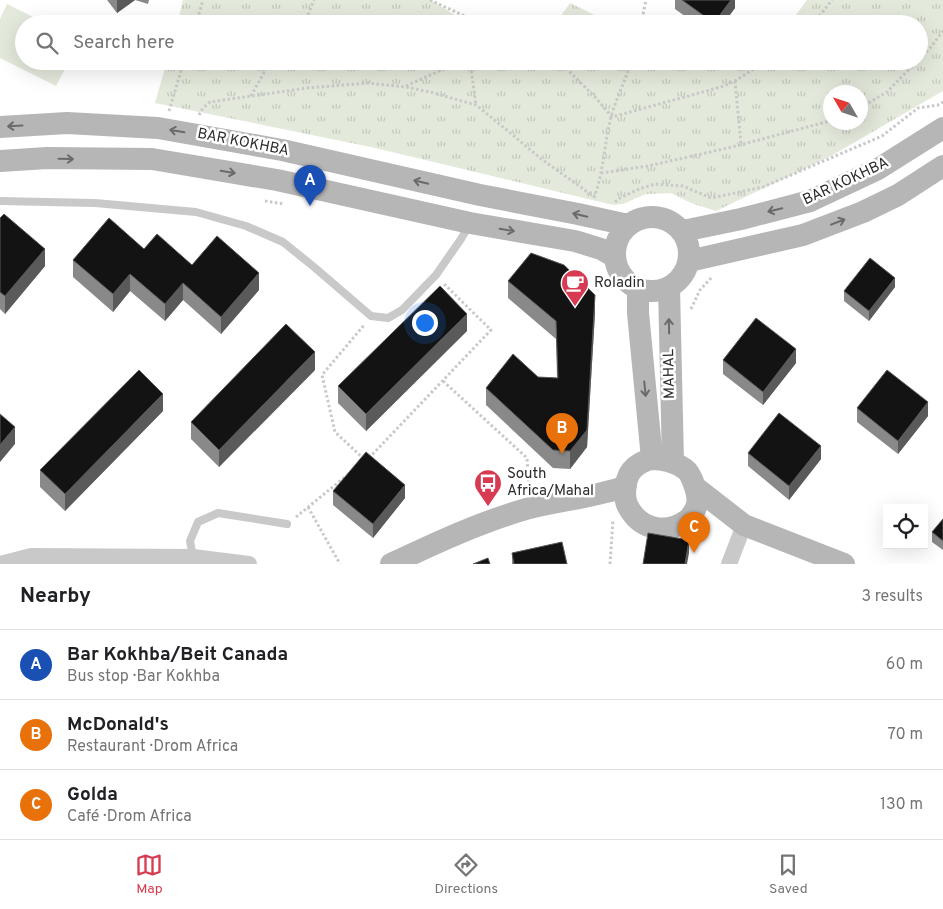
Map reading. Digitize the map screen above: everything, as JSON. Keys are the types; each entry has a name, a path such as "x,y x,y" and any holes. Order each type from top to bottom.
{"main road":[{"name":"BAR KOKHBA","path":"0,127 67,123 158,128 282,150 480,195 628,225"},
{"name":"BAR KOKHBA","path":"683,231 741,219 810,201 878,169 943,128"},
{"name":"BAR KOKHBA","path":"0,161 47,158 152,160 277,180 470,223 575,241 601,249 615,257"},
{"name":"BAR KOKHBA","path":"689,261 803,236 863,212 898,195 943,166"},
{"path":"650,216 663,217 683,231 688,240 690,250 689,261 685,271 669,287 649,291 638,288 622,276 615,257 616,246 620,234 628,225 638,219 650,216"},
{"name":"MAHAL","path":"662,461 669,287"},
{"name":"MAHAL","path":"638,288 638,313 662,461"},
{"path":"538,498 621,513 649,527 671,528 681,524 690,517 698,503 695,487 687,470 662,461 645,461 634,468 626,486 621,513"},
{"path":"391,564 463,530 526,509 538,498 609,492 626,486"},
{"path":"695,487 740,522 838,563"},
{"path":"690,517 740,522"}],"street":[{"path":"729,564 740,522"},
{"path":"0,564 31,556 193,557 249,564"}],"lane":[{"path":"0,201 95,203 196,212 246,226 283,242 371,316 388,318 402,310 436,275 470,223"},
{"path":"193,557 190,540 198,522 218,513 287,524"}],"path":[{"path":"199,15 203,0"},
{"path":"308,15 314,0"},
{"path":"430,0 462,15"},
{"path":"643,15 646,0"},
{"path":"821,15 832,0"},
{"path":"928,49 943,31"},
{"path":"169,114 181,70"},
{"path":"251,96 266,70"},
{"path":"406,87 442,70"},
{"path":"471,70 476,105"},
{"path":"568,70 612,116"},
{"path":"592,202 598,186 612,116 628,70"},
{"path":"612,116 711,90 734,81 752,70"},
{"path":"868,103 887,92 908,70"},
{"path":"734,81 741,144"},
{"path":"198,118 202,108 210,102 307,88 368,83 406,87 476,105 540,158 594,197"},
{"path":"612,205 620,198 654,184 683,186 711,198 763,187 882,136 918,108 938,105 943,102"},
{"path":"601,173 648,166 823,123"},
{"path":"264,200 293,206"},
{"path":"371,316 322,375 335,432 366,461 491,330 436,275"},
{"path":"442,381 527,458 538,498"},
{"path":"287,524 351,472"},
{"path":"308,507 340,564"},
{"path":"610,564 621,513"}],"green space":[{"path":"183,0 431,0 455,15 179,15"},
{"path":"807,0 943,0 943,91 831,156 716,211 691,203 671,193 646,194 623,204 613,205 371,147 155,103 164,70 928,70 928,15 796,15"},
{"path":"570,3 595,15 561,15"},
{"path":"7,4 29,15 15,15 15,66 0,58 0,19"},
{"path":"24,70 64,70 56,86"}],"building":[{"path":"682,0 731,0 720,15 703,15"},
{"path":"4,214 45,249 5,296 0,292 0,218"},
{"path":"109,218 144,249 157,234 192,265 217,236 259,273 221,317 183,283 165,304 130,274 113,294 73,260"},
{"path":"531,253 564,265 595,295 587,430 570,451 553,450 486,388 513,354 538,377 558,378 556,321 508,281"},
{"path":"870,258 895,278 869,311 844,291"},
{"path":"440,286 467,314 366,414 338,386"},
{"path":"756,318 796,349 763,392 723,360"},
{"path":"286,324 315,352 219,450 191,422"},
{"path":"139,370 163,394 65,494 40,470"},
{"path":"887,370 928,402 898,441 857,408"},
{"path":"779,413 821,446 789,486 748,453"},
{"path":"0,414 15,427 0,445"},
{"path":"366,452 405,485 373,524 333,491"},
{"path":"943,519 943,541 932,532"},
{"path":"648,533 689,540 685,564 643,564"},
{"path":"562,542 567,564 514,564 512,553"},
{"path":"488,558 490,564 473,564"}],"place":[{"name":"Bar Kokhba/Beit Canada","path":"310,206"},
{"name":"Roladin","path":"575,307"},
{"name":"McDonald's","path":"562,454"},
{"name":"South Africa/Mahal","path":"488,507"},
{"name":"Golda","path":"694,553"}]}
